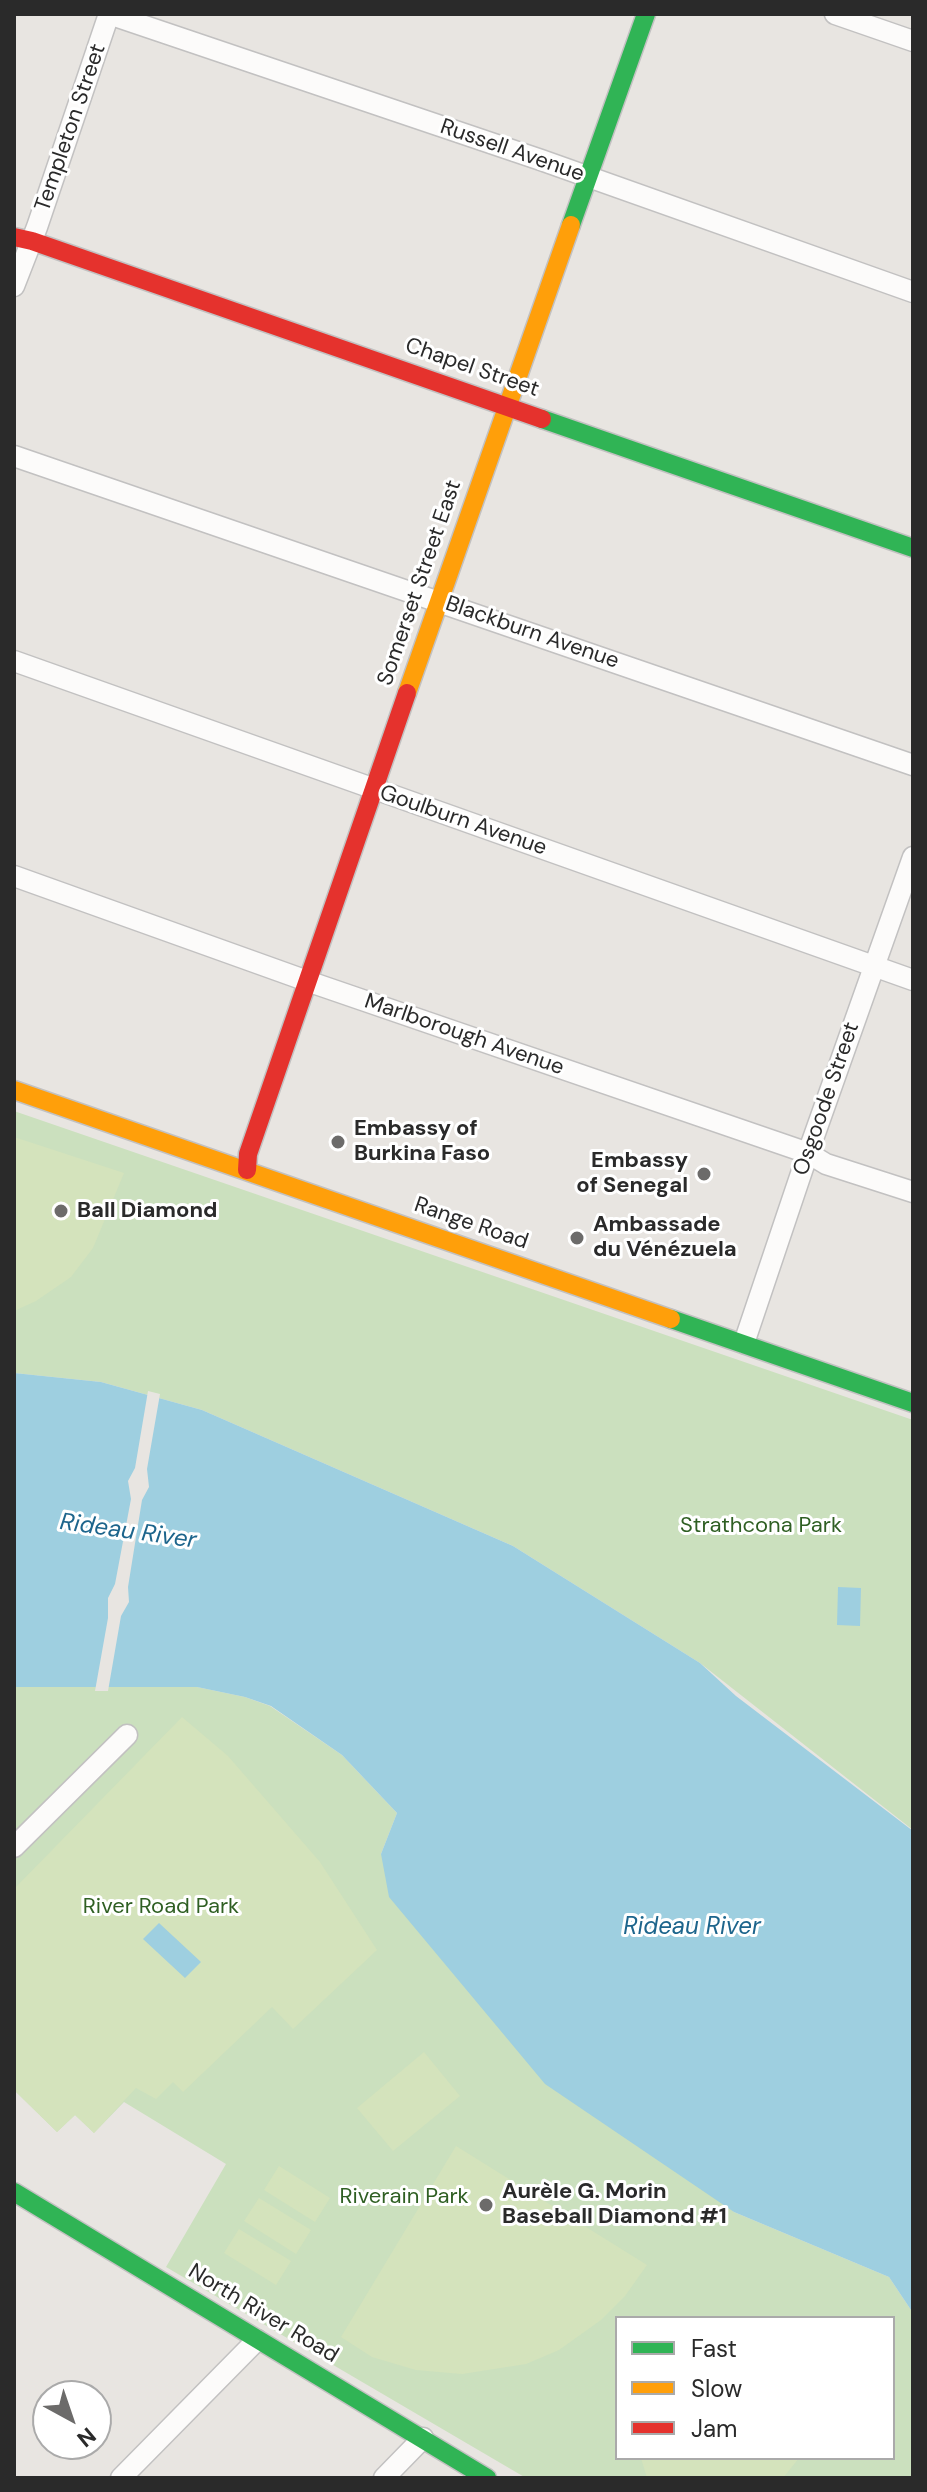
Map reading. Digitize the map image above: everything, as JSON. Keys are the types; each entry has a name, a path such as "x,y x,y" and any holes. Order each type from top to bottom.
{"street":[{"name":"Russell Avenue","path":"109,14 588,177 913,292"},
{"name":"Templeton Street","path":"14,286 24,256 23,239 109,14"},
{"name":"Somerset Street East","path":"247,1170 248,1154 310,982 506,406 646,14"},
{"path":"835,14 913,41"},
{"name":"Chapel Street","path":"23,239 913,548"},
{"name":"Blackburn Avenue","path":"14,456 913,765"},
{"name":"Goulburn Avenue","path":"14,661 913,980"},
{"name":"Osgoode Street","path":"744,1343 913,857"},
{"name":"Marlborough Avenue","path":"14,876 310,982 808,1153 826,1164 913,1192"},
{"name":"Range Road","path":"14,1090 913,1403"},
{"path":"14,1847 127,1735"},
{"name":"North River Road","path":"14,2192 487,2478"},
{"path":"121,2478 257,2340"},
{"path":"384,2478 423,2438"}],"green space":[{"name":"Strathcona Park","path":"14,1111 913,1420 913,1830 700,1663 513,1546 202,1410 101,1382 14,1373"},
{"name":"Ball Diamond","path":"14,1137 124,1173 93,1248 71,1277 36,1301 14,1311"},
{"name":"Riverain Park","path":"14,1687 197,1687 245,1697 270,1706 342,1755 397,1813 381,1854 734,2212 889,2277 913,2313 913,2478 526,2478 166,2267 226,2164 124,2102 94,2133 75,2115 57,2132 14,2090"},
{"name":"River Road Park","path":"182,1717 228,1756 320,1862 377,1950 293,2029 272,2007 183,2092 173,2082 156,2099 136,2088 94,2133 75,2115 57,2132 14,2090 14,1889"},
{"path":"424,2052 460,2096 393,2151 357,2108"},
{"name":"Aurèle G. Morin Baseball Diamond #1","path":"456,2146 647,2265 625,2296 601,2320 559,2350 526,2364 462,2374 416,2370 372,2357 341,2337"},
{"path":"279,2166 330,2198 315,2222 264,2190"},
{"path":"259,2198 311,2230 296,2254 244,2221"},
{"path":"239,2229 291,2261 276,2285 224,2253"},
{"path":"642,2460 797,2460 783,2478 647,2478"}],"water":[{"name":"Rideau River","path":"14,1373 101,1382 202,1410 513,1546 700,1663 736,1696 913,1831 913,2313 889,2277 734,2212 545,2084 389,1897 381,1854 397,1813 342,1755 271,1706 197,1687 14,1687"},
{"path":"838,1587 861,1588 860,1626 837,1625"},
{"path":"159,1923 201,1962 185,1978 143,1939"}],"pier":[{"path":"148,1391 160,1394 147,1469 149,1487 142,1500 128,1587 129,1602 121,1616 108,1691 95,1691 108,1618 108,1598 115,1584 131,1499 128,1481 135,1468"}],"traffic: fast":[{"path":"571,225 646,14"},
{"path":"542,419 913,548"},
{"path":"671,1319 913,1403"},
{"path":"14,2192 487,2478"}],"traffic: slow":[{"path":"407,693 571,225"},
{"path":"14,1090 671,1319"}],"traffic: jam":[{"path":"14,237 542,419"},
{"path":"247,1170 248,1154 407,693"}],"place":[{"name":"Embassy of Burkina Faso","path":"338,1142"},
{"name":"Embassy of Senegal","path":"704,1174"},
{"name":"Ball Diamond","path":"61,1211"},
{"name":"Ambassade du Vénézuela","path":"577,1238"},
{"name":"Aurèle G. Morin Baseball Diamond #1","path":"486,2205"}]}
